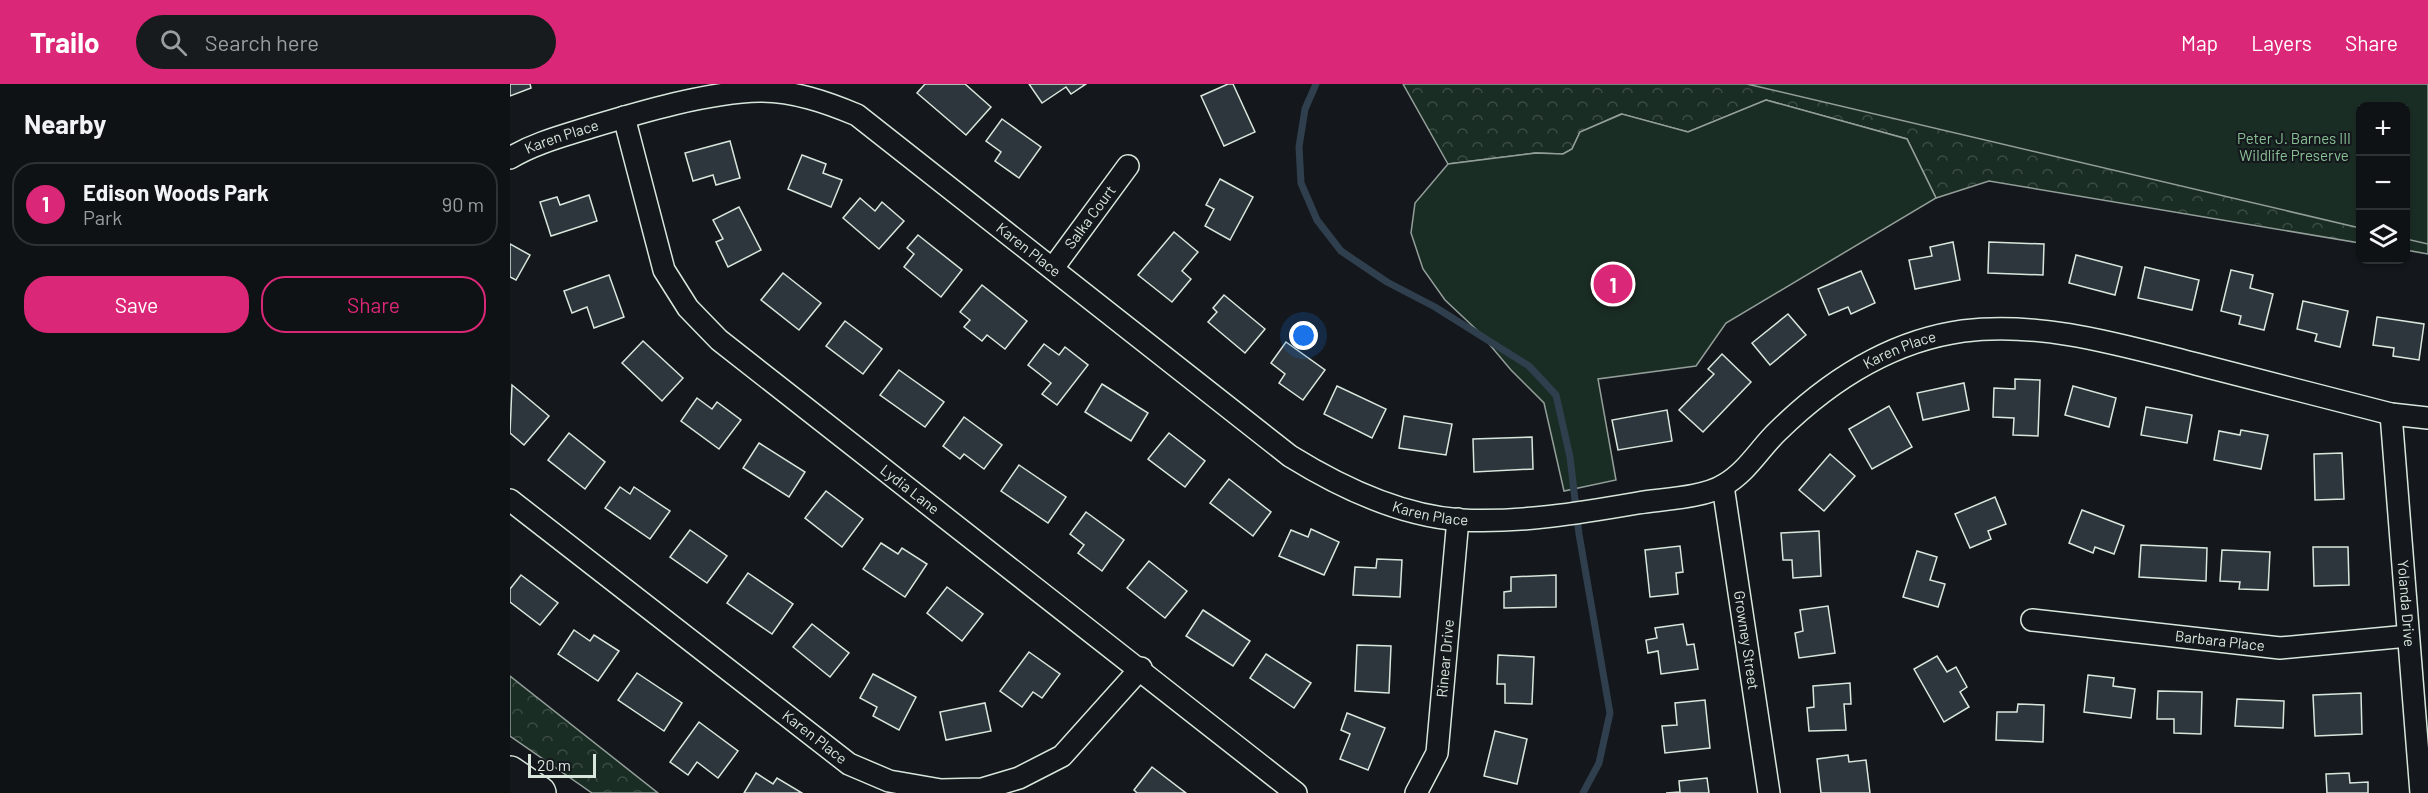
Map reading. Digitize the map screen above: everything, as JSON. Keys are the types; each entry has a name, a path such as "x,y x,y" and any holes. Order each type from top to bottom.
{"highway":[{"path":"510,773 539,793"}],"street":[{"name":"Karen Place","path":"510,158 543,142 624,117 685,102 760,91 802,96 831,105 857,116 1290,456 1321,475 1353,490 1405,508 1458,519 1503,520 1585,512 1695,494 1723,486 1751,462 1801,409 1831,385 1896,349 1929,338 1965,331 2035,329 2141,350 2391,414 2428,418"},
{"name":"Lydia Lane","path":"624,117 664,270 688,308 720,340 1141,668 1296,793"},
{"name":"Salka Court","path":"1053,268 1128,166"},
{"name":"Yolanda Drive","path":"2391,414 2421,793"},
{"name":"Growney Street","path":"1723,486 1769,793"},
{"name":"Karen Place","path":"510,500 849,764 889,781 941,790 982,789 1019,778 1062,756 1141,668"},
{"name":"Rinear Drive","path":"1416,793 1437,753 1458,519"},
{"name":"Barbara Place","path":"2032,620 2280,648 2408,636"}],"green space":[{"path":"1403,84 2428,84 2428,254 2410,251 2410,102 2356,102 2356,242 1989,181 1936,198 1907,139 1766,100 1688,132 1621,114 1580,132 1572,149 1563,154 1535,153 1448,164"},
{"name":"Peter J. Barnes III Wildlife Preserve","path":"1747,84 2428,84 2428,244 2410,240 2410,102 2356,102 2356,227"},
{"path":"1766,100 1907,139 1936,198 1726,323 1696,366 1598,379 1616,480 1564,491 1544,403 1511,370 1479,332 1445,300 1423,269 1411,233 1415,203 1448,164 1536,153 1563,154 1572,149 1580,132 1622,114 1688,132"},
{"path":"510,676 658,793 592,793 510,736"}],"building":[{"path":"510,84 530,84 531,88 510,96"},
{"path":"925,84 965,84 991,107 966,135 917,93"},
{"path":"1029,84 1086,84 1071,94 1066,87 1042,103"},
{"path":"1233,84 1255,132 1224,146 1201,96"},
{"path":"1002,119 1041,147 1019,178 995,161 1001,152 986,141"},
{"path":"730,141 740,178 716,185 713,175 693,181 685,153"},
{"path":"802,155 826,164 823,173 842,180 831,207 788,189"},
{"path":"1220,179 1253,197 1230,240 1205,226 1214,209 1206,205"},
{"path":"589,195 597,221 551,236 540,202 557,197 560,205"},
{"path":"860,198 875,211 882,202 904,221 879,249 843,218"},
{"path":"739,207 761,250 728,267 716,242 723,239 713,220"},
{"path":"1174,232 1198,252 1182,271 1191,279 1172,302 1138,275"},
{"path":"918,235 962,270 941,297 904,267 914,254 907,248"},
{"path":"1953,242 1960,280 1915,289 1909,260 1932,256 1930,247"},
{"path":"1989,242 2044,244 2043,275 1988,273"},
{"path":"510,244 530,255 516,280 510,277"},
{"path":"2076,255 2122,267 2115,295 2069,283"},
{"path":"2145,267 2199,280 2192,310 2138,298"},
{"path":"2231,270 2253,275 2250,288 2273,294 2264,330 2239,324 2241,316 2221,311"},
{"path":"1861,271 1875,303 1851,314 1848,307 1829,315 1818,289"},
{"path":"783,273 821,303 799,330 761,300"},
{"path":"609,275 624,317 594,328 587,307 572,313 564,291"},
{"path":"982,285 1027,321 1005,349 987,335 982,341 964,327 970,320 960,312"},
{"path":"1224,295 1265,329 1245,353 1208,322 1217,312 1213,308"},
{"path":"2303,301 2348,311 2340,347 2315,341 2317,334 2297,329"},
{"path":"1788,314 1806,335 1770,365 1752,343"},
{"path":"2377,317 2424,324 2419,360 2393,356 2394,348 2373,345"},
{"path":"845,321 882,349 863,374 826,346"},
{"path":"643,341 683,378 662,401 622,363"},
{"path":"1286,342 1325,370 1303,400 1279,383 1285,374 1271,363"},
{"path":"1044,344 1059,355 1065,347 1088,365 1057,405 1042,394 1051,383 1028,365"},
{"path":"1722,354 1751,382 1703,432 1679,410 1714,374 1708,369"},
{"path":"899,370 944,402 925,427 880,395"},
{"path":"2015,379 2040,380 2038,436 2013,435 2014,418 1993,417 1994,388 2015,389"},
{"path":"1964,383 1969,410 1923,420 1917,393"},
{"path":"1102,384 1148,413 1131,441 1085,412"},
{"path":"512,385 549,416 524,445 510,433"},
{"path":"1337,386 1386,409 1372,438 1324,414"},
{"path":"2073,386 2116,398 2109,427 2065,415"},
{"path":"697,398 712,409 717,402 741,420 719,449 681,421"},
{"path":"1889,406 1912,447 1872,469 1849,429"},
{"path":"2146,407 2192,415 2187,443 2141,435"},
{"path":"1667,410 1672,441 1618,450 1612,420"},
{"path":"1404,416 1452,424 1446,455 1399,448"},
{"path":"964,417 1002,445 984,469 964,454 960,459 943,446"},
{"path":"2241,430 2268,435 2261,469 2214,460 2219,431 2240,435"},
{"path":"569,433 605,462 585,489 548,460"},
{"path":"1169,433 1205,461 1185,487 1148,459"},
{"path":"1532,437 1533,469 1474,472 1473,439"},
{"path":"759,443 805,472 789,497 743,468"},
{"path":"2342,453 2344,499 2315,500 2314,454"},
{"path":"1830,454 1855,476 1824,511 1799,490"},
{"path":"1019,465 1066,497 1048,523 1001,491"},
{"path":"1229,479 1271,512 1253,536 1210,503"},
{"path":"620,487 630,494 634,487 670,511 650,539 605,508"},
{"path":"826,491 863,519 842,547 805,518"},
{"path":"1995,497 2006,524 1988,531 1991,539 1970,548 1955,514"},
{"path":"2082,510 2124,526 2114,554 2095,547 2093,553 2069,543"},
{"path":"1086,512 1124,540 1102,571 1078,553 1084,545 1070,534"},
{"path":"1311,529 1339,542 1324,575 1279,556 1291,530 1308,537"},
{"path":"690,530 727,556 707,583 670,557"},
{"path":"1819,531 1821,576 1793,578 1792,560 1783,560 1781,533"},
{"path":"881,543 898,554 902,548 927,564 905,597 863,569"},
{"path":"2141,545 2207,548 2206,581 2139,577"},
{"path":"1680,546 1683,572 1676,573 1678,594 1650,597 1645,550"},
{"path":"2313,547 2348,547 2349,585 2314,586"},
{"path":"2222,550 2270,552 2268,590 2239,589 2240,582 2220,581"},
{"path":"1917,551 1937,557 1930,580 1945,584 1938,607 1903,597"},
{"path":"1377,559 1402,560 1400,597 1353,595 1355,567 1376,568"},
{"path":"1149,561 1187,591 1165,618 1127,588"},
{"path":"748,573 793,604 772,634 727,603"},
{"path":"521,575 558,603 540,625 510,602 510,589"},
{"path":"1556,575 1556,607 1504,608 1504,592 1511,591 1511,577"},
{"path":"947,587 983,614 962,641 927,613"},
{"path":"1828,606 1835,653 1799,658 1795,633 1803,631 1800,610"},
{"path":"1203,610 1250,641 1233,666 1186,636"},
{"path":"812,624 849,653 830,677 793,647"},
{"path":"1683,624 1687,645 1694,644 1698,669 1661,674 1658,651 1648,653 1646,640 1657,638 1655,628"},
{"path":"574,630 590,641 594,635 619,651 598,681 558,654"},
{"path":"1357,645 1391,646 1389,693 1355,691"},
{"path":"1029,652 1060,674 1042,698 1033,692 1022,707 1000,691"},
{"path":"1266,654 1311,683 1294,708 1250,678"},
{"path":"1498,655 1534,657 1532,704 1505,703 1505,684 1497,684"},
{"path":"1937,656 1947,672 1956,667 1967,687 1960,692 1969,707 1944,722 1914,669"},
{"path":"637,673 682,703 664,731 618,700"},
{"path":"873,674 916,697 899,730 873,716 877,707 860,698"},
{"path":"2088,675 2114,678 2113,686 2135,689 2131,718 2084,712"},
{"path":"1850,683 1851,704 1844,704 1846,730 1809,731 1807,708 1814,707 1813,686"},
{"path":"2158,691 2202,692 2201,734 2174,733 2174,719 2157,719"},
{"path":"2361,693 2362,734 2315,736 2313,695"},
{"path":"2237,699 2284,701 2283,728 2235,726"},
{"path":"1705,700 1710,748 1665,753 1662,726 1677,725 1675,703"},
{"path":"985,703 991,731 946,740 940,712"},
{"path":"2018,704 2044,705 2043,742 1996,740 1997,712 2017,712"},
{"path":"1347,713 1385,728 1368,770 1340,759 1350,734 1341,730"},
{"path":"699,722 738,751 718,778 697,762 688,775 670,762"},
{"path":"1495,731 1527,739 1517,784 1484,776"},
{"path":"1848,755 1849,762 1866,760 1870,793 1821,793 1817,759"},
{"path":"1152,767 1186,793 1137,793 1134,790"},
{"path":"756,773 773,784 777,778 802,793 744,793"},
{"path":"2349,773 2350,783 2368,782 2368,793 2327,793 2326,774"},
{"path":"1707,778 1709,793 1666,793 1680,792 1679,781"}],"waterway":[{"path":"1316,84 1305,109 1299,147 1301,183 1317,220 1341,251 1387,282 1435,307 1529,366 1556,395 1570,457 1579,534 1610,713 1599,763 1583,793"}],"place":[{"name":"Edison Woods Park","path":"1613,284"}]}
